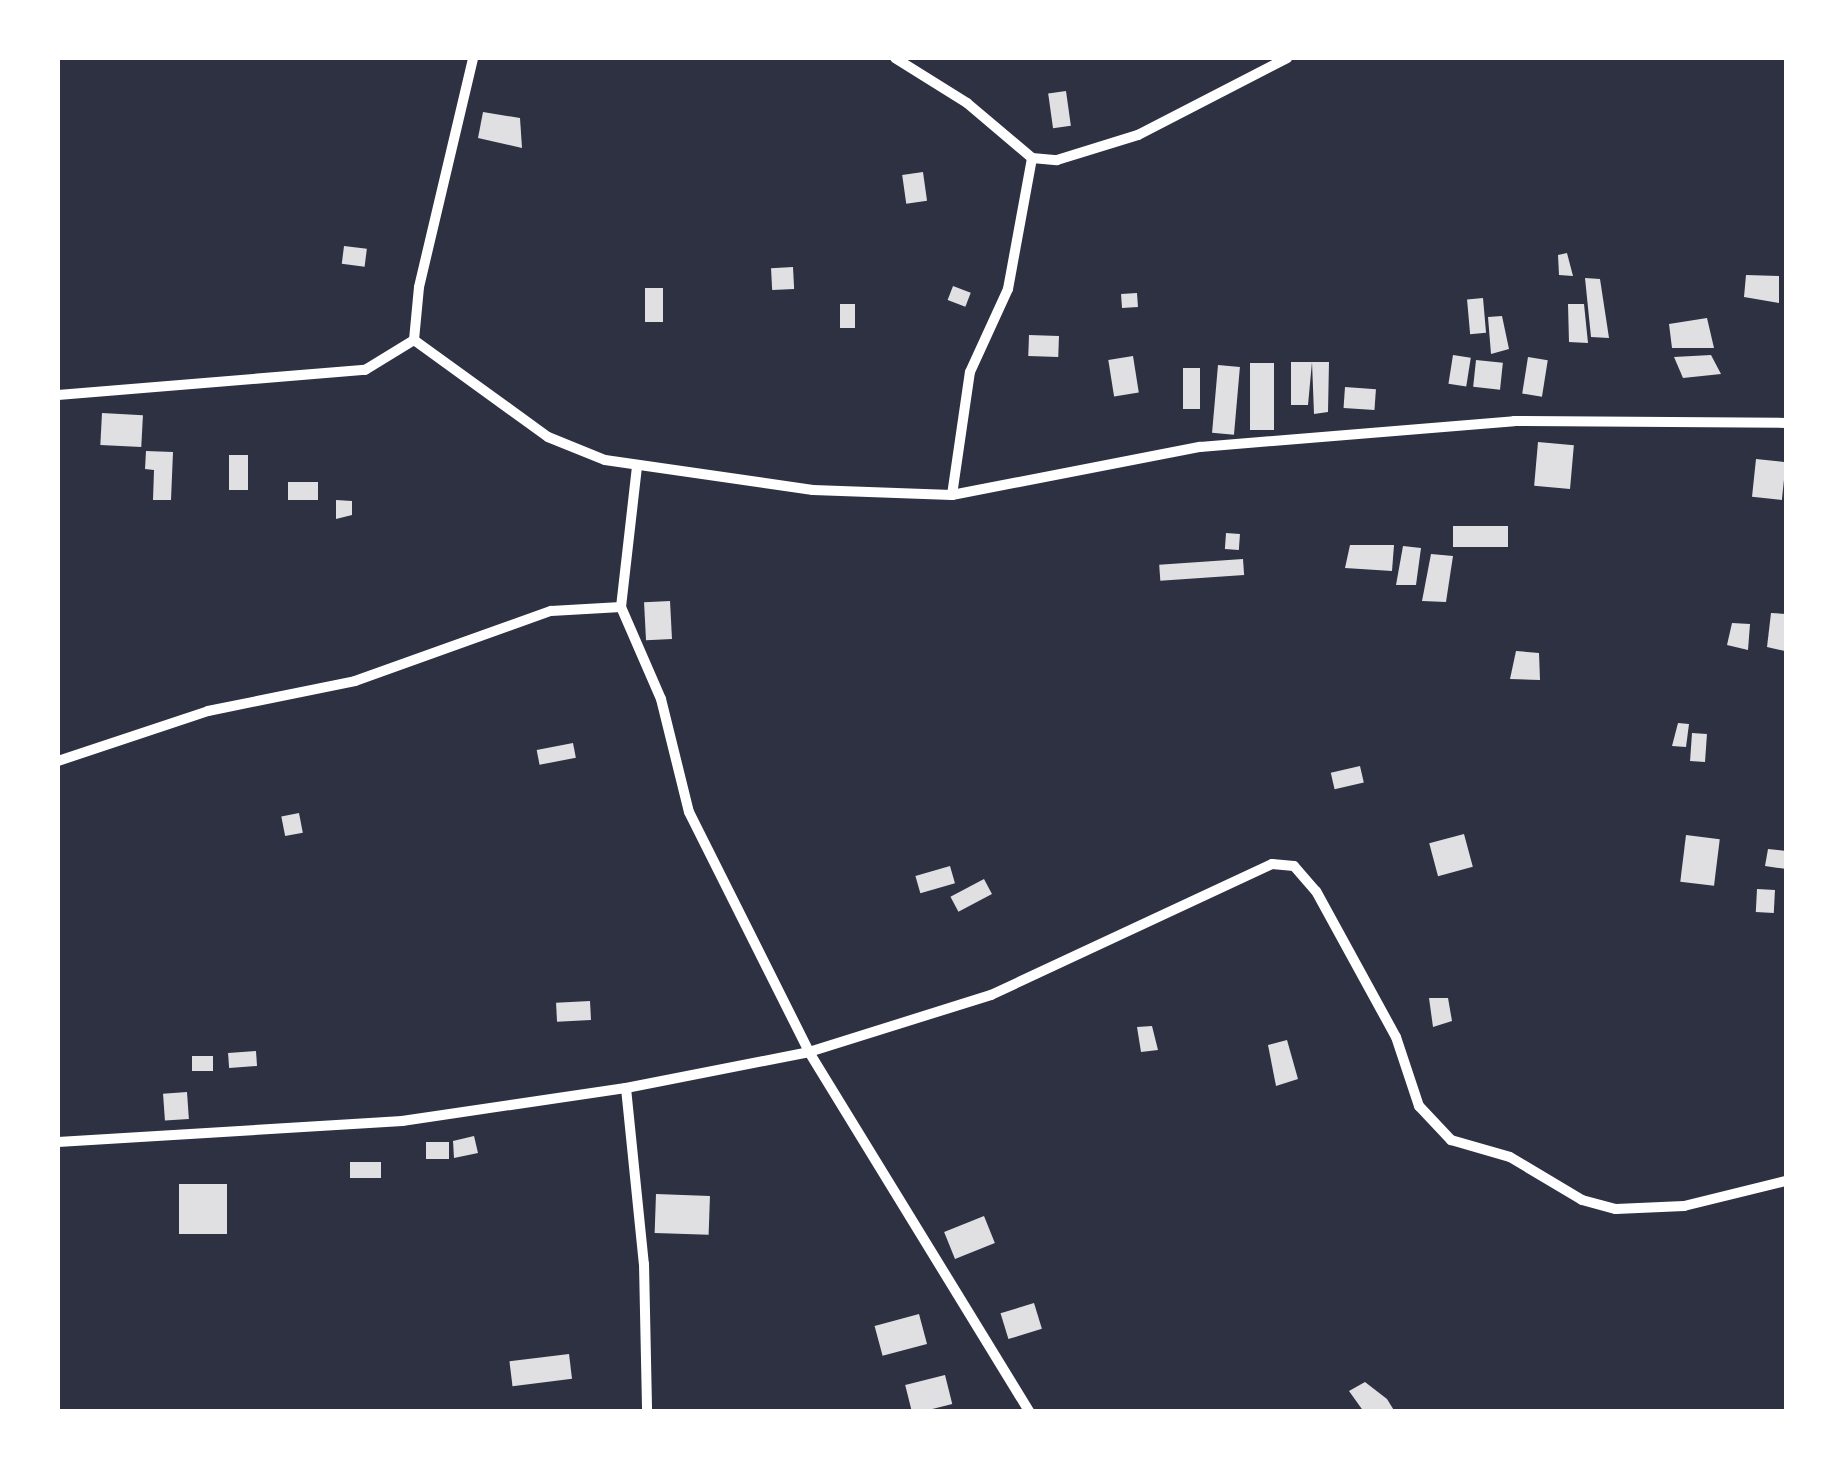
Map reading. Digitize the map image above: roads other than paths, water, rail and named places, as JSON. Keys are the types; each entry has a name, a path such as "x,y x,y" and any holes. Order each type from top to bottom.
{"street":[{"path":"414,340 419,287 473,58"},
{"path":"895,58 967,102 1032,158 1058,160 1138,135 1286,58"},
{"path":"952,495 970,372 1008,289 1032,158"},
{"path":"58,395 365,370 414,340"},
{"path":"414,340 548,437 637,466 813,490 952,495 1200,447 1514,421 1786,423"},
{"path":"637,466 621,607 661,700 689,812 809,1052 1030,1412"},
{"path":"58,761 208,710 355,681 551,610 621,607"},
{"path":"58,1142 402,1121 626,1088 809,1052 992,995 1254,868 1294,866 1316,891 1396,1036 1419,1106 1451,1140 1510,1157 1582,1200 1616,1209 1684,1206 1786,1181"},
{"path":"626,1088 644,1264 646,1412"}]}
